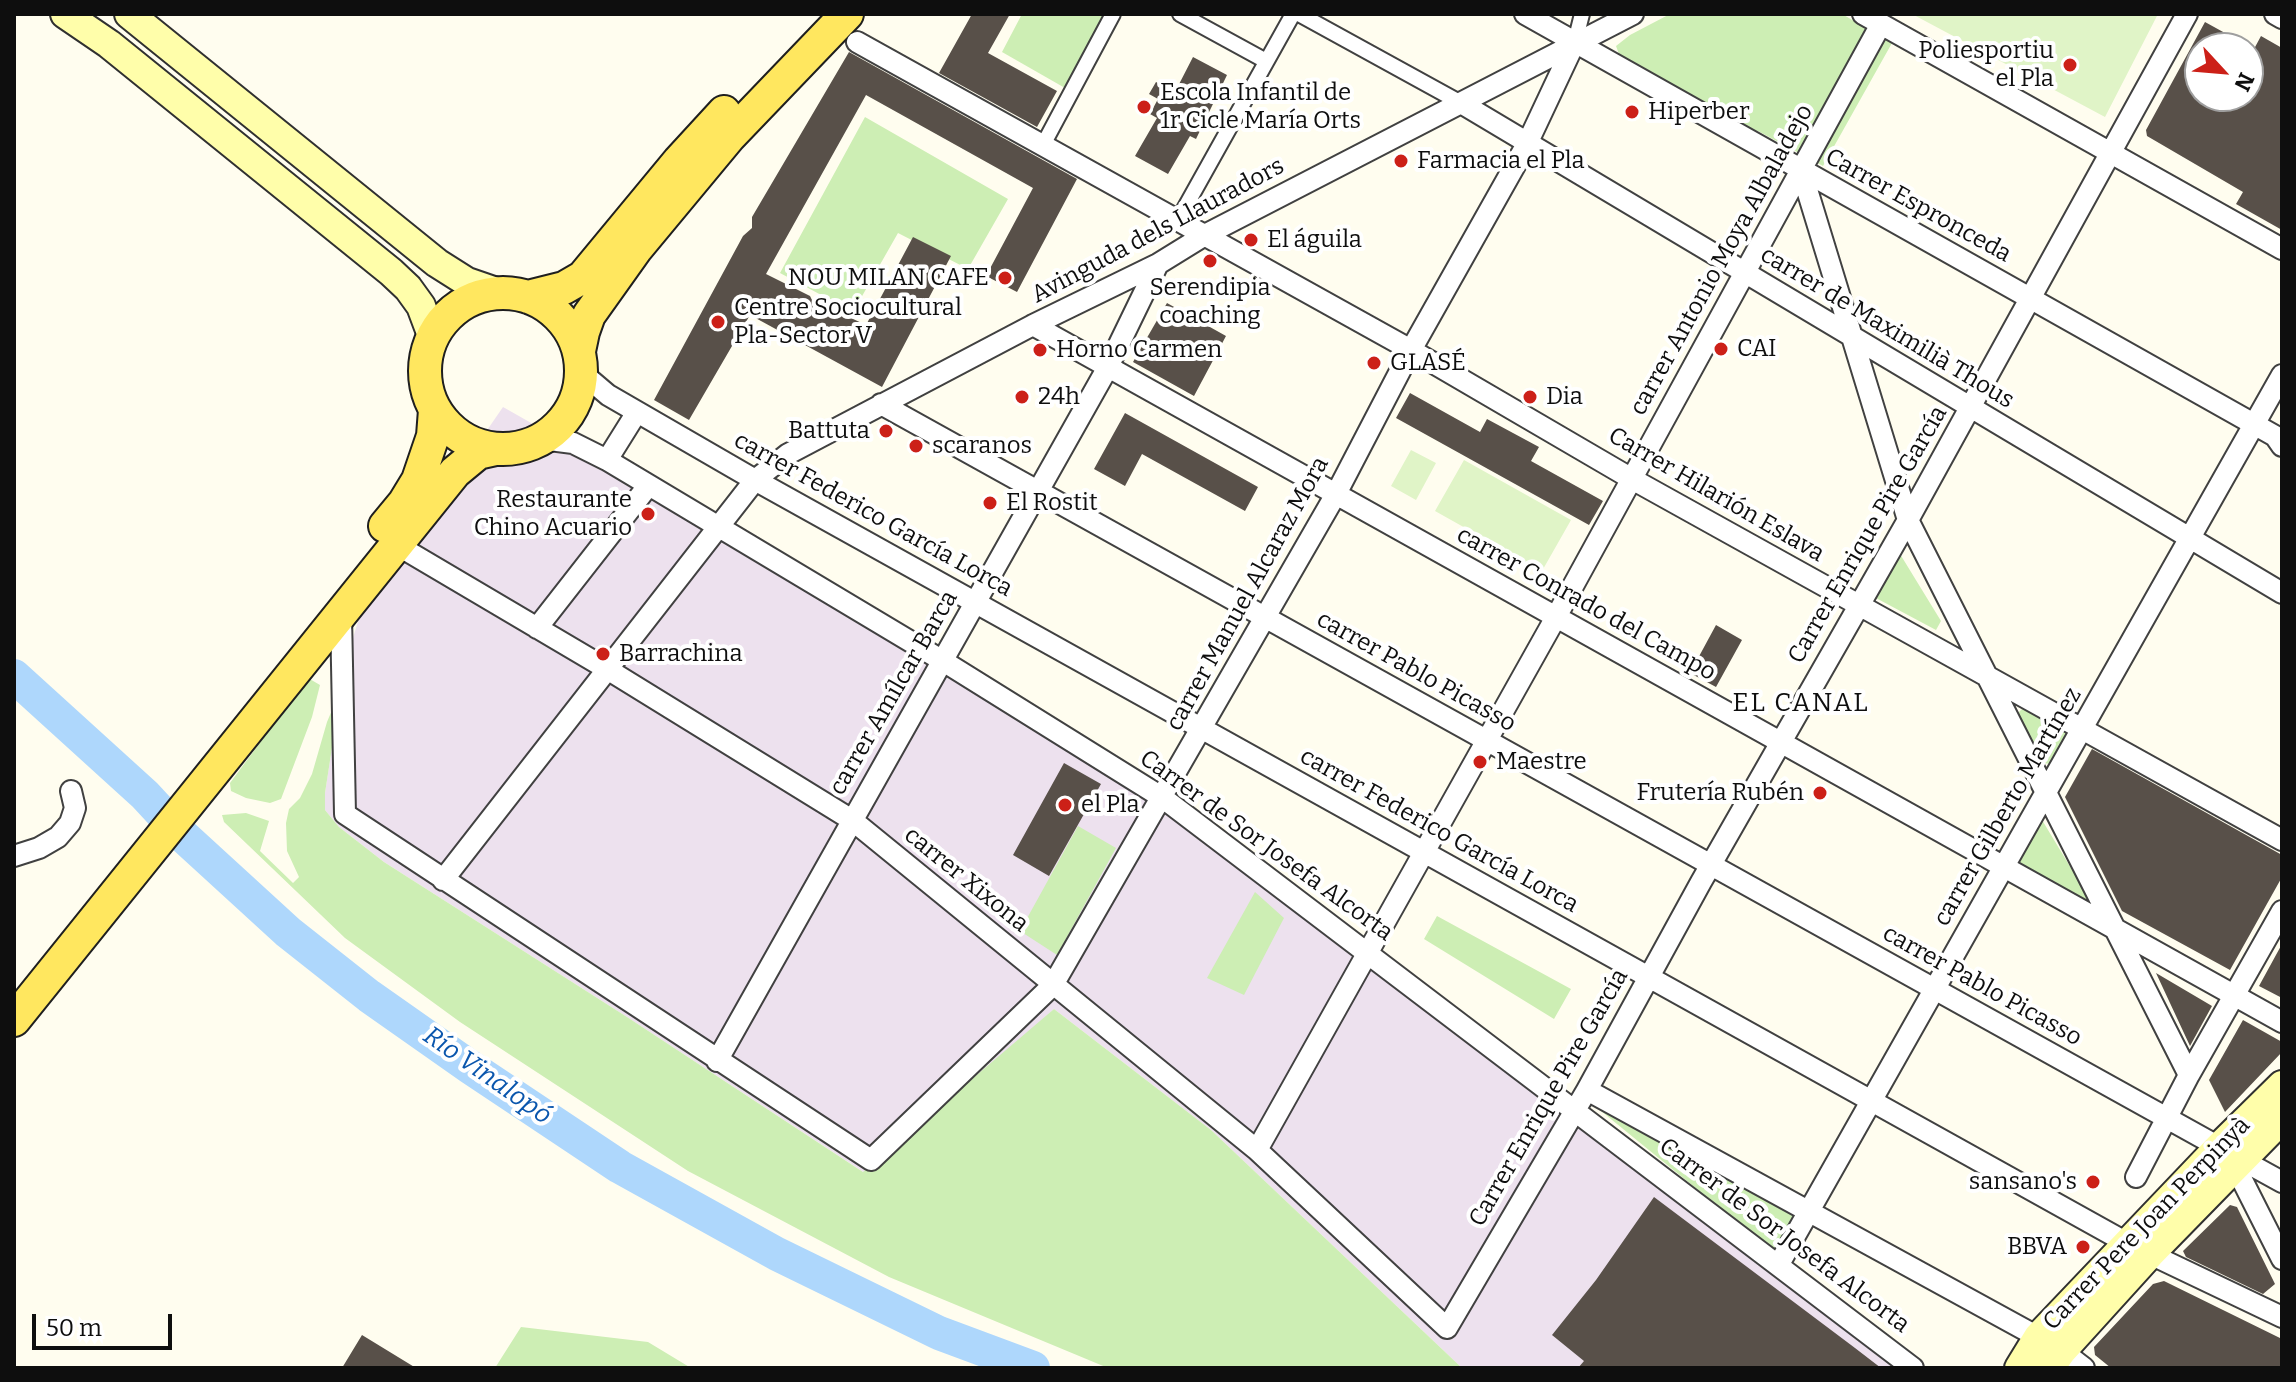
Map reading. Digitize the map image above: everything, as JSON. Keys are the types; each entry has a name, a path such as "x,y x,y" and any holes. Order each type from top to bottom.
{"main road":[{"path":"65,14 109,44 391,272 421,306 433,338"},
{"path":"129,14 437,263 467,282 550,308 562,319 580,362"},
{"path":"496,449 461,437 446,425 435,410 428,392 427,355 433,338 445,320 460,306 479,297 564,288 583,277 679,161 817,14"},
{"path":"207,763 341,615 462,465 478,453 527,446 558,428 570,413 578,395 583,332 589,315 636,249 729,137 852,28"},
{"path":"14,1020 118,875 404,503 428,456 435,410"},
{"path":"14,986 118,875"},
{"name":"Carrer Pere Joan Perpinyà","path":"2232,1158 2282,1085"},
{"name":"Carrer Pere Joan Perpinyà","path":"2019,1368 2058,1356 2139,1248 2232,1158 2282,1119"}],"street":[{"path":"1043,145 1113,14"},
{"path":"1180,14 1266,61"},
{"path":"1178,220 1266,61 1296,14"},
{"name":"carrer de Maximilià Thous","path":"1296,14 1461,103 2282,593"},
{"name":"Carrer Espronceda","path":"1525,14 2254,424 2275,436 2282,446"},
{"path":"1575,42 1582,14"},
{"name":"Avinguda dels Llauradors","path":"443,880 755,480 788,454 1633,14"},
{"name":"Carrer Enrique Pire García","path":"1447,1328 1587,1090 1710,865 1971,408 2187,14"},
{"path":"2275,14 2282,18"},
{"path":"1872,19 2282,249"},
{"name":"carrer Antonio Moya Albaladejo","path":"1257,1150 1745,273 1801,170 1872,19"},
{"name":"Carrer Hilarión Eslava","path":"852,28 1043,145 1411,350 1632,479 2282,840"},
{"name":"carrer Manuel Alcaraz Mora","path":"717,1061 871,1160 1053,985 1336,494 1411,350 1527,144 1575,42"},
{"path":"1801,170 1908,520 2189,1075"},
{"name":"carrer Amílcar Barca","path":"717,1061 1108,367 1158,264"},
{"name":"carrer Conrado del Campo","path":"1033,325 2282,1022"},
{"name":"carrer Federico García Lorca","path":"580,362 593,384 755,480 2139,1248 2282,1317"},
{"name":"carrer Gilberto Martínez","path":"1779,1264 2282,375"},
{"name":"carrer Pablo Picasso","path":"881,404 2167,1118 2232,1158 2282,1182"},
{"path":"607,460 637,412"},
{"name":"Carrer de Sor Josefa Alcorta","path":"542,439 573,443 607,460 943,661 1163,798 1913,1368"},
{"path":"537,628 648,486"},
{"name":"carrer Xixona","path":"397,545 607,669 852,820 1257,1150 1447,1328"},
{"path":"341,615 345,814 717,1061"},
{"path":"14,856 39,848 58,837 70,823 75,808 71,791"},
{"path":"2136,1177 2189,1075 2282,911"},
{"path":"1587,1090 1809,1210 2058,1356"},
{"path":"2232,1158 2282,1259"}],"shaded area":[{"path":"503,407 713,526 1141,784 1899,1368 1462,1368 1211,1130 1054,1009 874,1179 384,862 339,827 325,810 344,667 360,615"}],"green space":[{"path":"1022,14 1107,14 1065,88 1002,52"},
{"path":"1670,14 1842,14 1892,43 1823,166 1758,131 1748,134 1620,57 1616,46"},
{"name":"Poliesportiu el Pla","path":"1912,14 2158,14 2105,117"},
{"path":"865,117 1008,199 968,269 898,233 853,312 780,273"},
{"path":"1411,450 1436,463 1416,500 1391,486"},
{"path":"1464,460 1571,520 1542,571 1435,511"},
{"path":"1900,554 1941,621 1936,630 1874,597"},
{"path":"308,678 320,685 312,717 281,799 270,803 231,791 230,783"},
{"path":"339,702 325,810 339,827 384,862 863,1172 1054,1009 1211,1130 1462,1368 1108,1368 889,1277 688,1171 460,1022 345,938 224,822 222,815 246,813 269,821 260,851 293,883 299,877 287,851 289,809 300,798 312,774 327,722 335,703"},
{"path":"2025,706 2069,730 2051,764 2042,763 2017,714"},
{"path":"2042,820 2089,898 2087,903 2017,863"},
{"path":"1078,826 1116,848 1057,955 1020,931"},
{"path":"1255,892 1284,918 1244,995 1207,978"},
{"path":"1437,916 1571,989 1554,1019 1424,939"},
{"path":"1590,1102 1794,1215 1774,1252"},
{"path":"521,1327 648,1342 691,1368 495,1368"}],"building":[{"path":"972,14 1010,14 988,53 1057,91 1037,127 939,73"},
{"path":"2205,22 2223,32 2200,32"},
{"path":"2264,38 2282,48 2282,230 2236,204 2243,192 2147,136 2146,130 2184,60 2184,112 2264,112"},
{"path":"849,52 1077,179 1017,292 986,276 1033,188 866,95 766,274 810,296 815,306 823,305 866,325 913,237 951,256 882,387 750,315 689,420 654,400 743,236 752,228 752,217"},
{"path":"1193,57 1227,75 1196,139 1190,136 1168,174 1135,156 1157,118 1150,114 1158,99 1149,94 1156,82 1175,92"},
{"path":"1167,303 1226,336 1194,396 1133,362"},
{"path":"1410,393 1480,432 1487,419 1539,447 1531,461 1603,501 1589,525 1396,418"},
{"path":"1125,413 1258,487 1245,511 1142,454 1125,486 1094,469"},
{"path":"1716,625 1742,640 1716,687 1690,673"},
{"path":"2092,749 2282,855 2282,877 2230,970 2122,911 2065,797"},
{"name":"el Pla","path":"1064,763 1101,784 1049,876 1013,855"},
{"path":"2282,944 2282,998 2259,986"},
{"path":"2156,973 2212,1006 2190,1046"},
{"path":"2243,1020 2282,1042 2282,1052 2225,1112 2209,1080"},
{"path":"1654,1197 1881,1368 1578,1368 1584,1361 1552,1335 1596,1280"},
{"path":"2230,1205 2237,1207 2275,1284 2263,1294 2186,1257 2183,1251"},
{"path":"2164,1281 2282,1339 2282,1368 2111,1368 2095,1355 2094,1347 2153,1284"},
{"path":"362,1335 416,1368 342,1368"}],"waterway":[{"name":"Río Vinalopó","path":"14,676 145,795 182,835 288,932 369,996 470,1067 620,1167 777,1254 939,1333 1033,1368"}],"place":[{"name":"Poliesportiu el Pla","path":"2070,65"},
{"name":"Escola Infantil de 1r Cicle María Orts","path":"1144,107"},
{"name":"Hiperber","path":"1632,112"},
{"name":"Farmacia el Pla","path":"1401,161"},
{"name":"El águila","path":"1251,240"},
{"name":"Serendipia coaching","path":"1210,261"},
{"name":"NOU MILAN CAFE","path":"1005,278"},
{"name":"Centre Sociocultural Pla-Sector V","path":"718,322"},
{"name":"CAI","path":"1721,349"},
{"name":"Horno Carmen","path":"1040,350"},
{"name":"GLASÉ","path":"1374,363"},
{"name":"24h","path":"1022,397"},
{"name":"Dia","path":"1530,397"},
{"name":"Battuta","path":"886,431"},
{"name":"scaranos","path":"916,446"},
{"name":"El Rostit","path":"990,503"},
{"name":"Restaurante Chino Acuario","path":"648,514"},
{"name":"Barrachina","path":"603,654"},
{"name":"Maestre","path":"1480,762"},
{"name":"Frutería Rubén","path":"1820,793"},
{"name":"el Pla","path":"1065,805"},
{"name":"sansano's","path":"2093,1182"},
{"name":"BBVA","path":"2083,1247"}],"district":[{"name":"EL CANAL","path":"1801,704"}]}
